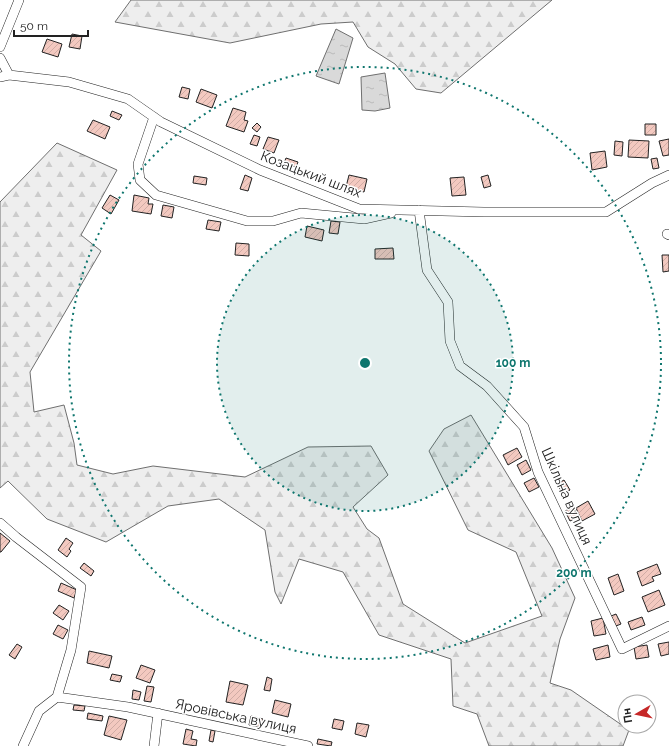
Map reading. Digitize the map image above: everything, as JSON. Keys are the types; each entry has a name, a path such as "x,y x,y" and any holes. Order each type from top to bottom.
{"street":[{"path":"0,47 19,0"},
{"path":"0,58 5,76"},
{"name":"Козацький шлях","path":"5,76 69,82 128,99 161,122 260,170 358,208 484,212 606,212 652,183 669,175"},
{"path":"154,117 138,164 140,180 156,195 247,221 273,221 301,213 364,219 403,210"},
{"name":"Шкільна вулиця","path":"419,210 427,270 448,302 450,341 460,366 487,386 524,427 538,472 622,649 669,626"},
{"path":"0,523 82,587 71,650 57,697 39,711 23,746"},
{"name":"Яровівська вулиця","path":"57,697 128,707 308,746"},
{"name":"Яровівська вулиця","path":"154,746 158,713"}],"green space":[{"path":"131,0 552,0 441,93 416,89 395,64 368,47 353,22 321,24 230,43 115,22"},
{"path":"57,143 117,170 81,235 101,251 30,372 34,412 64,405 74,443 77,465 113,474 153,466 245,477 308,447 371,446 388,475 353,507 367,529 379,538 403,604 465,643 542,616 516,552 468,530 429,451 444,429 471,415 552,548 575,598 560,639 550,683 571,690 617,722 617,734 628,734 623,746 489,746 477,714 453,706 451,659 379,635 343,572 299,559 281,604 275,592 265,530 219,499 168,506 106,542 47,519 8,481 0,488 0,202"}],"water":[{"path":"336,29 353,38 339,84 316,76"},
{"path":"385,73 390,108 375,111 362,110 361,77"}],"building":[{"path":"72,34 82,36 80,49 69,47"},
{"path":"47,39 62,44 58,57 42,52"},
{"path":"182,87 190,89 188,99 179,97"},
{"path":"201,89 217,95 212,108 196,102"},
{"path":"233,108 246,112 244,120 248,121 244,132 226,126"},
{"path":"112,111 122,115 119,120 110,116"},
{"path":"93,120 110,127 105,139 87,131"},
{"path":"257,123 261,127 257,132 252,128"},
{"path":"645,124 656,124 656,135 645,135"},
{"path":"254,135 260,137 257,146 250,144"},
{"path":"268,137 279,140 274,153 263,149"},
{"path":"669,139 669,155 663,156 659,141"},
{"path":"629,140 649,141 648,158 628,157"},
{"path":"615,141 623,142 622,156 614,155"},
{"path":"605,151 607,167 592,170 590,153"},
{"path":"286,158 298,162 296,167 284,163"},
{"path":"657,158 659,168 653,169 651,159"},
{"path":"245,175 252,178 248,191 240,189"},
{"path":"349,175 367,179 364,192 346,187"},
{"path":"488,175 491,186 484,188 481,177"},
{"path":"194,176 207,178 206,185 193,183"},
{"path":"464,177 466,195 452,196 450,178"},
{"path":"110,195 119,200 111,214 102,208"},
{"path":"134,195 149,198 148,204 153,204 151,214 132,211"},
{"path":"163,205 174,207 172,218 161,216"},
{"path":"208,220 221,222 219,231 206,229"},
{"path":"331,221 340,222 338,234 329,233"},
{"path":"307,226 324,230 322,241 305,237"},
{"path":"236,243 249,244 249,256 235,255"},
{"path":"393,248 394,259 375,259 375,249"},
{"path":"662,255 669,255 669,271 663,272"},
{"path":"517,448 522,457 508,465 503,455"},
{"path":"526,460 531,470 522,475 517,465"},
{"path":"534,478 539,487 529,492 524,483"},
{"path":"564,480 570,490 563,494 557,484"},
{"path":"588,501 595,514 582,521 576,508"},
{"path":"573,507 578,517 570,521 565,511"},
{"path":"0,533 10,541 1,552 0,552"},
{"path":"66,538 73,543 69,549 71,551 67,557 58,550"},
{"path":"84,563 94,571 91,576 80,568"},
{"path":"657,564 661,574 652,577 654,581 642,586 637,572"},
{"path":"618,574 624,591 614,595 608,578"},
{"path":"61,583 77,590 74,598 58,591"},
{"path":"659,590 665,605 648,612 642,597"},
{"path":"59,605 69,611 63,620 53,613"},
{"path":"616,614 621,624 616,626 611,616"},
{"path":"642,617 645,625 631,630 628,622"},
{"path":"603,618 606,634 594,636 591,621"},
{"path":"58,625 68,630 63,639 53,634"},
{"path":"669,642 669,654 661,656 658,644"},
{"path":"17,644 22,647 15,659 9,655"},
{"path":"608,645 610,657 596,660 593,649"},
{"path":"647,645 649,657 636,659 634,647"},
{"path":"89,651 112,656 109,668 87,663"},
{"path":"141,665 155,670 150,683 136,678"},
{"path":"112,674 122,676 120,682 110,680"},
{"path":"267,677 272,679 270,691 264,690"},
{"path":"230,681 248,685 243,705 226,702"},
{"path":"147,686 154,687 151,702 144,701"},
{"path":"133,690 141,692 139,700 132,699"},
{"path":"275,700 291,704 288,717 272,713"},
{"path":"74,705 85,706 84,711 73,710"},
{"path":"88,713 103,716 102,721 87,719"},
{"path":"109,716 127,720 121,740 104,735"},
{"path":"251,716 263,719 261,727 249,725"},
{"path":"334,719 344,721 342,730 332,728"},
{"path":"357,723 369,725 366,737 355,734"},
{"path":"186,729 193,731 191,739 197,740 196,746 183,744"},
{"path":"211,730 215,731 213,742 209,741"},
{"path":"318,739 332,742 331,746 317,744"}]}
